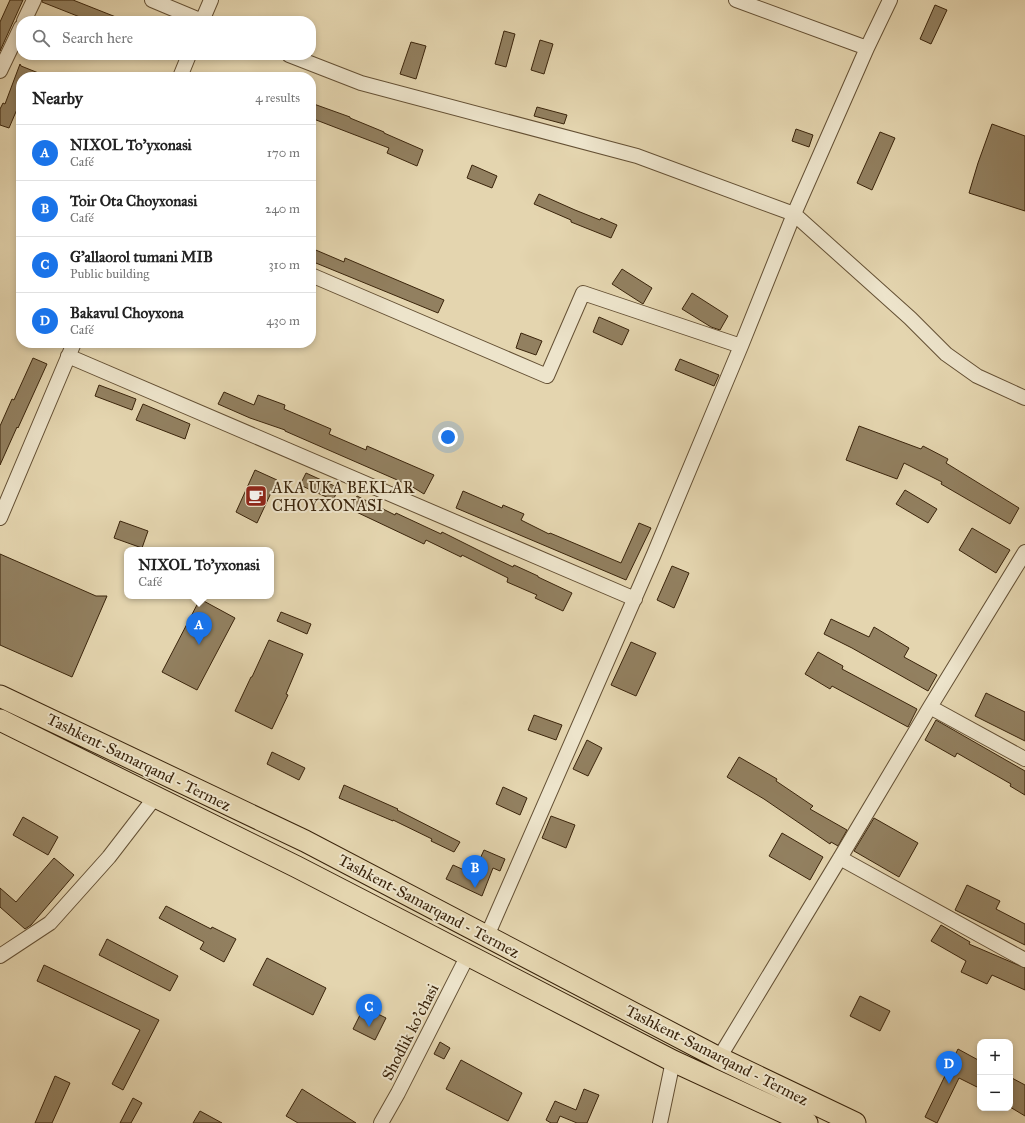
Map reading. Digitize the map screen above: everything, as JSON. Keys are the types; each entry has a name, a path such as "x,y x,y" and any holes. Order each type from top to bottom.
{"highway":[{"name":"Tashkent-Samarqand - Termez","path":"0,696 305,841 719,1058 855,1123"},
{"name":"Tashkent-Samarqand - Termez","path":"0,720 297,867 673,1061 808,1123"},
{"path":"617,1032 632,1033 638,1031 641,1025 640,1016"}],"street":[{"path":"26,16 34,0"},
{"path":"152,0 190,16"},
{"path":"204,16 211,0"},
{"path":"736,0 867,48"},
{"path":"487,936 634,599 741,346 794,214 867,48 890,0"},
{"path":"0,71 16,37"},
{"path":"182,72 187,60"},
{"path":"302,60 361,83 637,156 794,214 825,240 910,318 946,354 976,376 1025,398"},
{"path":"316,277 547,376 583,293 741,346"},
{"path":"0,518 72,348"},
{"path":"68,356 634,599"},
{"path":"719,1058 1025,552"},
{"path":"930,707 1025,759"},
{"path":"0,956 50,923 109,857 156,796"},
{"path":"840,858 1025,960"},
{"name":"Shodlik ko'chasi","path":"382,1123 468,955"},
{"path":"660,1123 673,1061"}],"building":[{"path":"10,0 23,0 0,51 0,22"},
{"path":"42,0 73,0 113,16 77,16 42,2"},
{"path":"935,5 947,10 931,44 920,39"},
{"path":"504,31 515,34 506,67 495,64"},
{"path":"540,40 553,44 544,74 531,70"},
{"path":"411,42 426,46 416,79 400,74"},
{"path":"20,64 21,66 36,72 17,72"},
{"path":"16,75 16,112 9,128 0,125 0,109 3,103 5,104"},
{"path":"316,105 350,117 423,150 417,166 387,153 389,148 316,120"},
{"path":"537,107 567,115 564,124 534,116"},
{"path":"992,124 1025,136 1025,211 969,193"},
{"path":"796,129 813,135 809,147 792,141"},
{"path":"880,132 895,138 872,190 857,183"},
{"path":"472,165 497,176 492,188 467,178"},
{"path":"539,194 600,220 601,218 617,225 611,238 571,222 571,220 534,204"},
{"path":"316,250 344,262 345,258 444,300 438,313 316,263"},
{"path":"622,269 652,288 643,304 612,284"},
{"path":"692,293 728,316 720,330 711,327 682,309"},
{"path":"599,317 629,330 622,345 593,332"},
{"path":"521,333 542,341 536,355 516,348"},
{"path":"33,358 47,364 0,465 0,426 12,399 14,400"},
{"path":"680,359 719,375 714,386 675,370"},
{"path":"99,385 136,399 132,410 95,396"},
{"path":"224,392 254,405 258,395 285,405 284,409 331,429 329,434 366,450 367,446 434,475 424,494 411,486 285,430 250,418 218,404"},
{"path":"143,404 190,424 185,439 136,420"},
{"path":"859,426 921,449 923,446 948,459 946,463 1019,508 1010,524 941,484 942,482 904,463 897,479 846,460"},
{"name":"AKA UKA BEKLAR CHOYXONASI","path":"255,470 277,480 257,523 236,512"},
{"path":"306,473 339,488 333,500 300,485"},
{"path":"905,490 937,509 928,523 896,504"},
{"path":"463,491 502,508 503,505 524,514 521,520 549,534 550,533 621,563 639,523 651,528 626,580 456,508"},
{"path":"357,496 395,515 396,513 441,534 442,532 513,567 514,565 572,593 563,611 535,598 537,595 507,582 508,578 462,555 461,557 426,540 424,544 350,509"},
{"path":"120,521 148,531 142,547 114,538"},
{"path":"972,528 1010,550 996,573 959,550"},
{"path":"0,554 96,596 107,596 72,677 0,645"},
{"path":"672,566 689,573 674,608 657,600"},
{"path":"200,599 235,618 197,690 162,672"},
{"path":"281,612 311,624 307,634 277,621"},
{"path":"831,619 869,637 874,627 909,648 904,657 937,675 928,691 824,634"},
{"path":"269,640 303,654 286,694 288,695 272,729 235,711"},
{"path":"631,642 656,653 636,696 611,685"},
{"path":"818,652 843,666 842,669 917,709 908,727 832,686 830,689 805,674"},
{"path":"986,693 1025,712 1025,741 975,716"},
{"path":"534,715 562,725 556,740 528,730"},
{"path":"936,720 1025,771 1025,795 1010,786 1011,784 957,753 955,757 925,740"},
{"path":"587,740 602,748 588,776 573,769"},
{"path":"272,752 305,768 299,780 267,764"},
{"path":"739,757 777,779 776,781 813,806 810,809 847,830 838,846 831,842 830,844 764,799 727,777"},
{"path":"344,785 398,809 397,810 460,842 454,852 431,841 432,839 393,820 339,798"},
{"path":"503,787 527,798 520,815 496,804"},
{"path":"551,816 575,825 566,848 542,838"},
{"path":"23,817 58,837 48,855 13,835"},
{"path":"874,818 918,843 899,877 854,851"},
{"path":"782,833 823,857 810,880 769,856"},
{"path":"484,850 505,859 500,871 493,868 482,896 446,879 453,865 473,874"},
{"path":"54,858 74,875 31,925 25,929 0,907 0,888 16,902"},
{"path":"967,885 1000,901 996,909 1025,924 1025,945 955,910"},
{"path":"166,906 211,929 212,927 236,939 224,962 200,949 204,942 159,918"},
{"path":"941,925 970,942 969,944 1025,968 1025,990 992,975 987,984 961,972 966,961 931,941"},
{"path":"107,939 178,976 170,991 99,955"},
{"path":"267,958 326,988 313,1015 253,985"},
{"path":"44,965 159,1020 123,1090 112,1084 140,1030 37,981"},
{"path":"860,996 890,1011 880,1031 850,1016"},
{"path":"364,1007 386,1018 375,1040 353,1029"},
{"path":"440,1042 450,1048 444,1059 434,1054"},
{"path":"958,1049 977,1059 977,1087 959,1078 937,1123 925,1117"},
{"path":"461,1060 522,1093 508,1121 446,1089"},
{"path":"55,1076 70,1083 52,1123 35,1123"},
{"path":"1013,1079 1025,1085 1025,1116 1013,1109"},
{"path":"302,1089 356,1123 298,1123 286,1116"},
{"path":"584,1089 599,1095 587,1123 577,1123 560,1116 557,1123 551,1123 546,1120 555,1101 576,1110"},
{"path":"133,1098 142,1103 131,1123 120,1123"},
{"path":"200,1111 222,1123 193,1123"}],"place":[{"name":"AKA UKA BEKLAR CHOYXONASI","path":"256,496"},
{"name":"NIXOL To'yxonasi","path":"199,645"},
{"name":"Toir Ota Choyxonasi","path":"475,888"},
{"name":"G'allaorol tumani MIB","path":"369,1027"},
{"name":"Bakavul Choyxona","path":"949,1084"}]}
